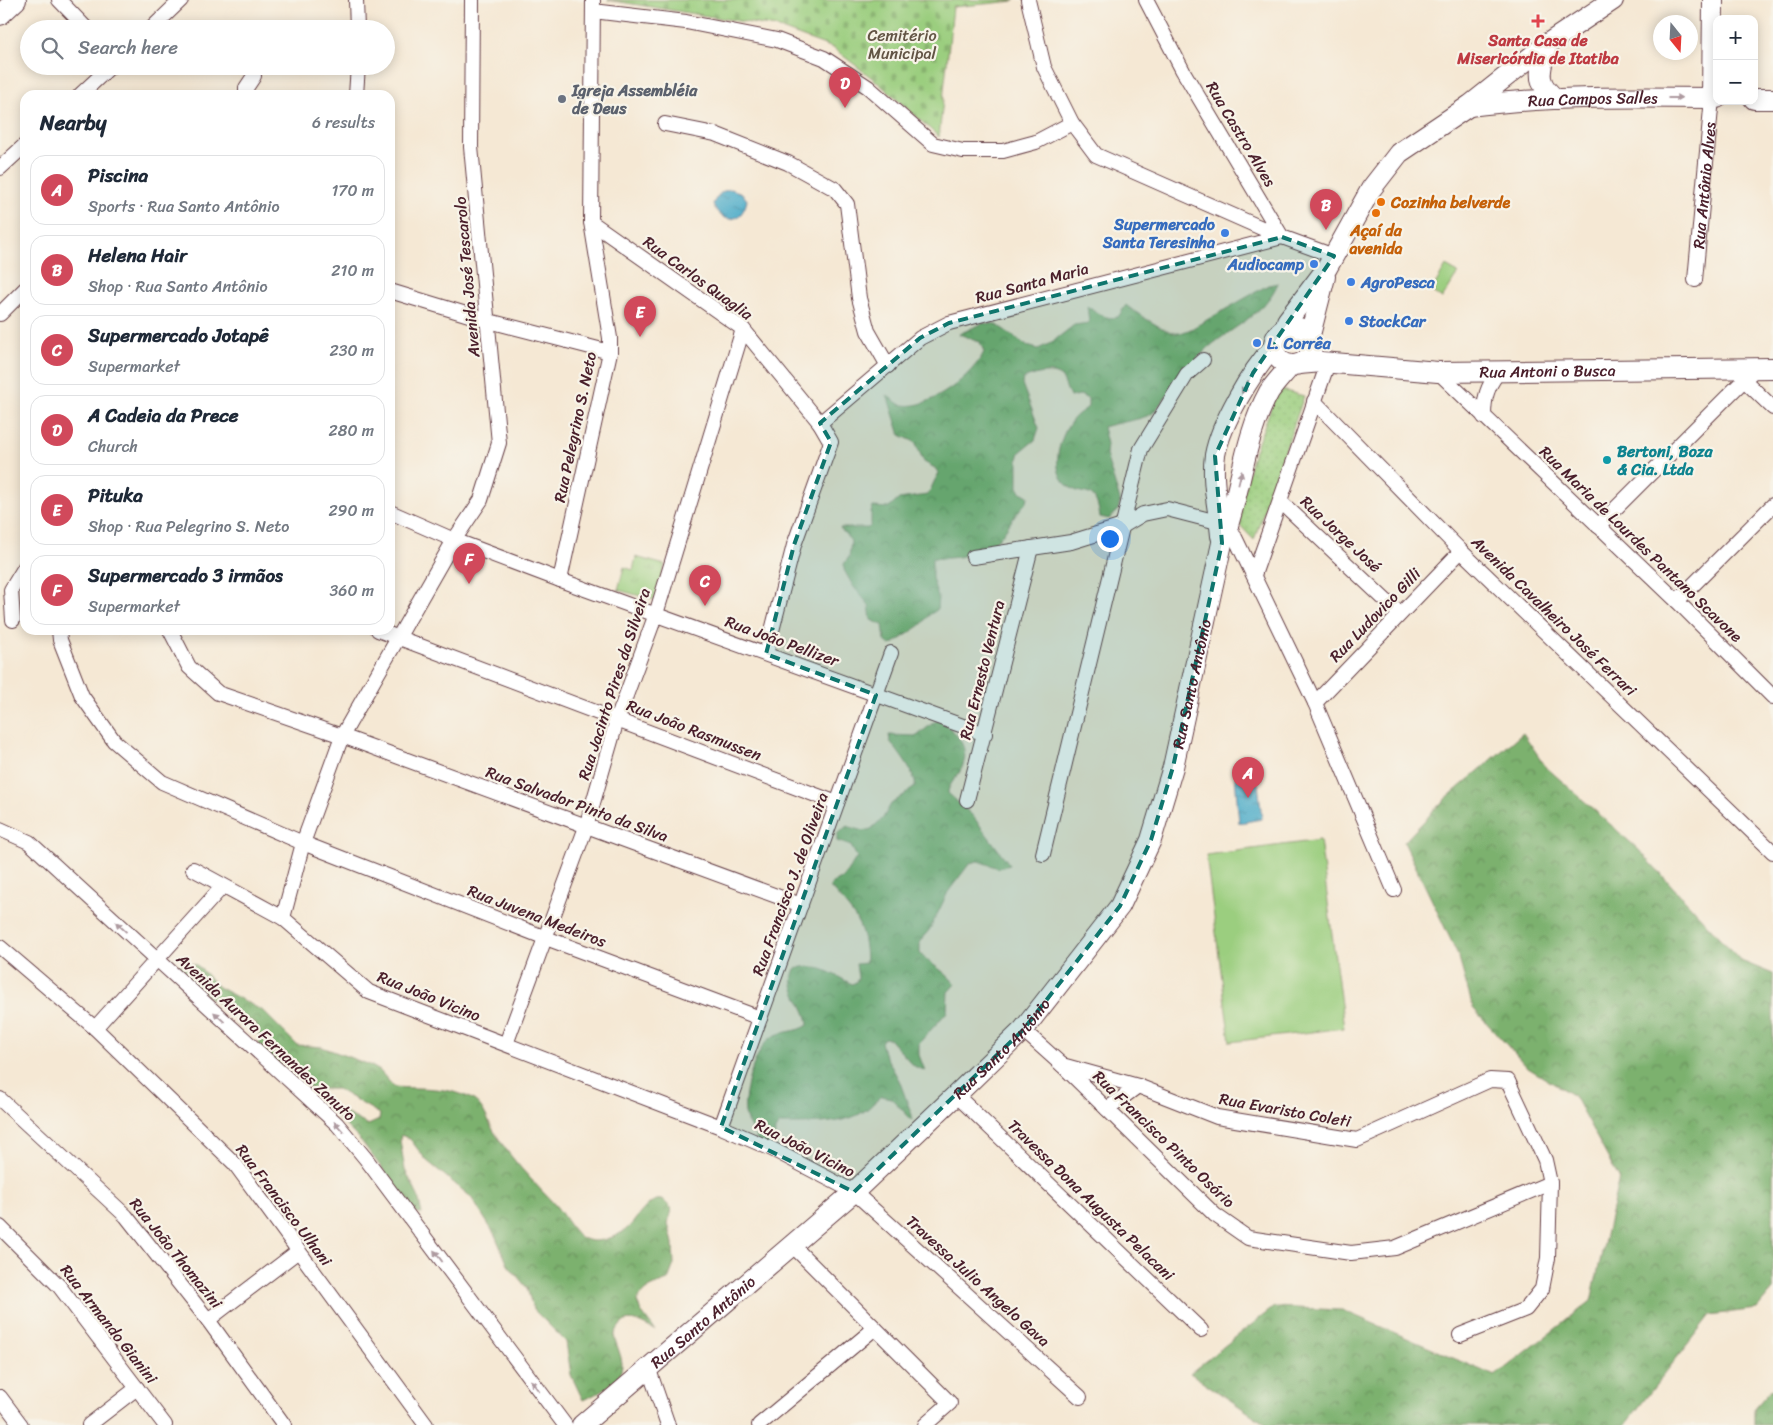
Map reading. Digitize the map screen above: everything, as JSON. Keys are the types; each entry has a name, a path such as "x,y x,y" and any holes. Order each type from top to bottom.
{"main road":[{"path":"0,15 16,0"},
{"name":"Rua Santo Antônio","path":"1224,530 1216,500 1215,456 1231,413 1252,373 1273,348 1274,339 1286,327 1288,321 1331,262 1372,189 1399,153 1469,106 1547,44 1613,0"},
{"name":"Rua Antônio Alves","path":"1714,0 1714,60"},
{"path":"1547,44 1540,74 1541,82 1544,90 1556,99"},
{"name":"Rua Campos Salles","path":"1469,106 1556,99 1713,98"},
{"path":"1758,99 1773,99"},
{"name":"Rua Santo Antônio","path":"582,1425 854,1192 956,1095 1023,1030 1120,906 1151,840 1173,767 1224,530 1254,427 1270,392 1295,365 1307,360 1312,352 1311,340 1331,262"},
{"path":"1286,327 1295,326 1304,329 1325,363"},
{"path":"1273,348 1276,356 1282,362 1295,365"},
{"name":"Rua Antoni o Busca","path":"1295,365 1325,363 1438,372 1758,372"}],"street":[{"path":"59,0 78,20"},
{"path":"160,20 181,0"},
{"path":"356,0 357,20"},
{"name":"Avenida José Tescarolo","path":"454,540 481,500 499,443 489,321 471,147 472,0"},
{"path":"1028,0 1044,67 1072,123 1096,155 1282,237 1331,262"},
{"name":"Rua Castro Alves","path":"1146,0 1183,72 1282,237"},
{"path":"591,222 593,5 777,40 816,55 868,87 933,144 964,151 1003,151 1036,142 1072,123"},
{"path":"85,90 101,75"},
{"path":"356,90 357,75"},
{"path":"246,90 254,76"},
{"name":"Rua Antônio Alves","path":"1695,280 1713,105"},
{"path":"665,124 715,134 788,163 835,189 846,204 859,298 868,331 888,366"},
{"path":"0,168 20,150"},
{"name":"Rua Carlos Quaglia","path":"591,222 742,330 820,423 831,442 794,545 766,654"},
{"name":"Rua Pelegrino S. Neto","path":"560,580 610,352 610,338 591,222"},
{"name":"Rua Santa Maria","path":"820,423 920,338 949,323 1282,237"},
{"path":"395,293 489,321 610,352"},
{"path":"0,314 20,294"},
{"name":"Rua Jacinto Pires da Silveira","path":"506,1044 586,827 617,720 656,614 742,330"},
{"path":"1043,854 1141,449 1187,374 1203,360"},
{"name":"Rua Jorge José","path":"1254,575 1314,401 1325,363"},
{"path":"1484,417 1484,400 1487,387 1499,371"},
{"name":"Rua Maria de Lourdes Pantano Scavone","path":"1438,372 1677,601 1773,697"},
{"path":"1598,526 1758,372 1773,408"},
{"name":"Avenida Cavalheiro José Ferrari","path":"1314,401 1461,551 1773,852"},
{"name":"Rua Jorge José","path":"1280,501 1399,613"},
{"path":"1677,601 1773,505"},
{"path":"973,557 1071,542 1123,526 1143,514 1167,509 1224,530 1254,575 1315,703 1394,890"},
{"name":"Rua João Pellizer","path":"395,514 454,540 560,580 985,734"},
{"path":"283,918 303,843 342,736 454,540"},
{"name":"Rua Ernesto Ventura","path":"967,800 1030,548"},
{"name":"Rua Ludovico Gilli","path":"1315,703 1399,613 1461,551"},
{"path":"13,620 12,590 20,576"},
{"name":"Rua Juvena Medeiros","path":"60,635 82,696 114,741 162,782 303,843 546,938 760,1018"},
{"name":"Rua Salvador Pinto da Silva","path":"173,635 189,667 218,693 342,736 800,905"},
{"name":"Rua João Rasmussen","path":"390,635 837,803"},
{"name":"Rua Francisco J. de Oliveira","path":"721,1127 891,653"},
{"name":"Avenida Aurora Fernandes Zanuto","path":"0,829 28,842 337,1124 366,1159 564,1425"},
{"name":"Rua João Vicino","path":"193,869 283,918 369,992 721,1127 772,1149 854,1192"},
{"path":"95,1028 223,886"},
{"name":"Rua Francisco Ulhani","path":"0,947 95,1028 235,1164 426,1425"},
{"name":"Rua Francisco Pinto Osório","path":"1023,1030 1062,1064 1215,1215 1248,1238 1351,1253 1395,1248 1550,1183"},
{"name":"Rua Evaristo Coleti","path":"1062,1064 1138,1086 1217,1118 1357,1140 1498,1078 1508,1081 1545,1160 1550,1183"},
{"path":"1107,1110 1138,1086"},
{"name":"Travessa Dona Augusta Pelacani","path":"956,1095 1201,1330"},
{"name":"Rua João Thomazini","path":"3,1108 126,1216 208,1320 284,1425"},
{"path":"1460,1335 1526,1310 1542,1289 1548,1258 1550,1183"},
{"name":"Travessa Julio Angelo Gava","path":"854,1192 1080,1397"},
{"name":"Rua Armando Gianini","path":"0,1227 59,1286 165,1425"},
{"path":"792,1245 950,1403 925,1425"},
{"path":"208,1320 298,1252"},
{"path":"759,1425 875,1328"},
{"path":"648,1367 668,1425"},
{"path":"89,1425 137,1388"},
{"path":"0,1397 21,1425"}],"highlighted area":[{"path":"1282,237 1334,256 1253,373 1215,456 1222,543 1173,767 1151,840 1120,906 1023,1030 854,1192 721,1127 876,695 766,654 794,545 831,442 820,423 920,338 949,323"}],"green space":[{"name":"Cemitério Municipal","path":"608,0 1015,1 953,7 939,137 876,81 833,48 776,27"},
{"path":"1446,266 1458,273 1442,299 1431,291"},
{"path":"1278,283 1272,294 1257,312 1202,354 1152,414 1103,427 1107,444 1106,455 1120,500 1118,511 1109,519 1100,517 1098,506 1092,495 1067,485 1059,470 1058,452 1064,434 1075,417 1088,407 1088,399 1080,395 1070,397 1062,378 1054,373 1043,373 1023,379 1022,384 1039,428 1035,440 1020,452 1018,459 1018,487 1021,492 1028,496 1027,502 1001,536 986,547 959,557 932,558 932,578 938,597 937,610 929,615 921,625 893,644 890,645 885,641 883,625 871,620 869,605 853,586 844,570 844,564 849,557 851,541 840,528 868,528 871,525 873,507 889,508 899,499 927,495 939,474 935,468 924,462 915,442 900,435 887,395 903,405 914,405 926,402 950,389 970,371 984,352 980,342 959,334 983,323 996,324 1027,346 1038,349 1051,343 1074,325 1089,323 1087,306 1102,315 1114,318 1118,317 1126,305 1158,326 1171,332 1179,333 1191,329 1268,285"},
{"path":"1278,389 1304,396 1254,540 1237,522 1251,461"},
{"path":"636,557 665,565 655,600 618,590 624,567 633,570"},
{"path":"940,720 962,743 965,757 959,773 950,785 948,793 972,815 1010,865 998,868 978,861 970,863 948,892 930,929 920,941 920,953 955,984 948,992 947,1012 919,1043 919,1055 925,1071 914,1066 889,1039 884,1038 881,1042 884,1053 899,1080 912,1115 912,1120 891,1098 881,1096 866,1110 845,1119 823,1123 780,1124 775,1130 774,1147 757,1148 755,1133 746,1118 745,1109 750,1074 760,1051 772,1037 804,1028 808,1025 807,1017 794,990 793,977 795,969 802,967 817,968 852,984 858,978 856,964 866,963 861,929 852,913 830,887 832,883 843,878 857,857 851,846 837,841 837,834 847,826 863,831 871,829 883,818 891,804 915,787 910,770 890,741 889,735 917,736 934,722"},
{"path":"1523,733 1546,767 1638,849 1741,961 1773,974 1773,1290 1757,1309 1710,1315 1625,1425 1267,1425 1190,1373 1274,1307 1342,1310 1495,1376 1591,1301 1619,1178 1574,1096 1528,1068 1473,1008 1458,955 1404,842 1444,800"},
{"path":"1320,840 1344,1028 1230,1042 1206,855"},
{"path":"186,962 197,965 218,987 263,1011 297,1045 322,1047 370,1065 380,1071 394,1087 444,1090 472,1099 480,1105 492,1129 509,1153 556,1206 573,1230 581,1237 587,1240 599,1241 612,1237 624,1231 646,1206 652,1202 658,1200 665,1202 671,1209 668,1224 673,1243 674,1264 668,1280 646,1290 637,1302 642,1313 655,1330 631,1320 622,1323 618,1328 614,1336 622,1363 621,1370 614,1382 583,1400 571,1375 566,1342 533,1309 527,1288 508,1265 495,1235 471,1197 426,1160 410,1139 401,1135 400,1140 405,1170 418,1196 422,1214 415,1212 362,1142 331,1111 340,1110 368,1125 379,1120 380,1114 337,1089 313,1089 299,1082 284,1066 265,1055 258,1048 259,1031 256,1024 212,999 190,983 183,974 179,964"},
{"path":"1773,1387 1773,1425 1754,1425 1754,1409"}],"water":[{"path":"731,189 742,193 747,200 745,208 737,217 732,219 722,216 713,204 720,194 725,190"},
{"path":"1257,774 1262,819 1239,823 1235,777"}],"place":[{"name":"Santa Casa de Misericórdia de Itatiba","path":"1538,21"},
{"name":"Igreja Assembléia de Deus","path":"562,99"},
{"name":"A Cadeia da Prece","path":"845,108"},
{"name":"Cozinha belverde","path":"1381,202"},
{"name":"Açaí da avenida","path":"1376,213"},
{"name":"Helena Hair","path":"1326,230"},
{"name":"Supermercado Santa Teresinha","path":"1225,233"},
{"name":"Audiocamp","path":"1314,264"},
{"name":"AgroPesca","path":"1351,282"},
{"name":"StockCar","path":"1349,321"},
{"name":"Pituka","path":"640,337"},
{"name":"L. Corrêa","path":"1257,343"},
{"name":"Bertoni, Boza & Cia. Ltda","path":"1607,460"},
{"name":"Supermercado 3 irmãos","path":"469,584"},
{"name":"Supermercado Jotapê","path":"705,606"},
{"name":"Piscina","path":"1248,798"}]}
